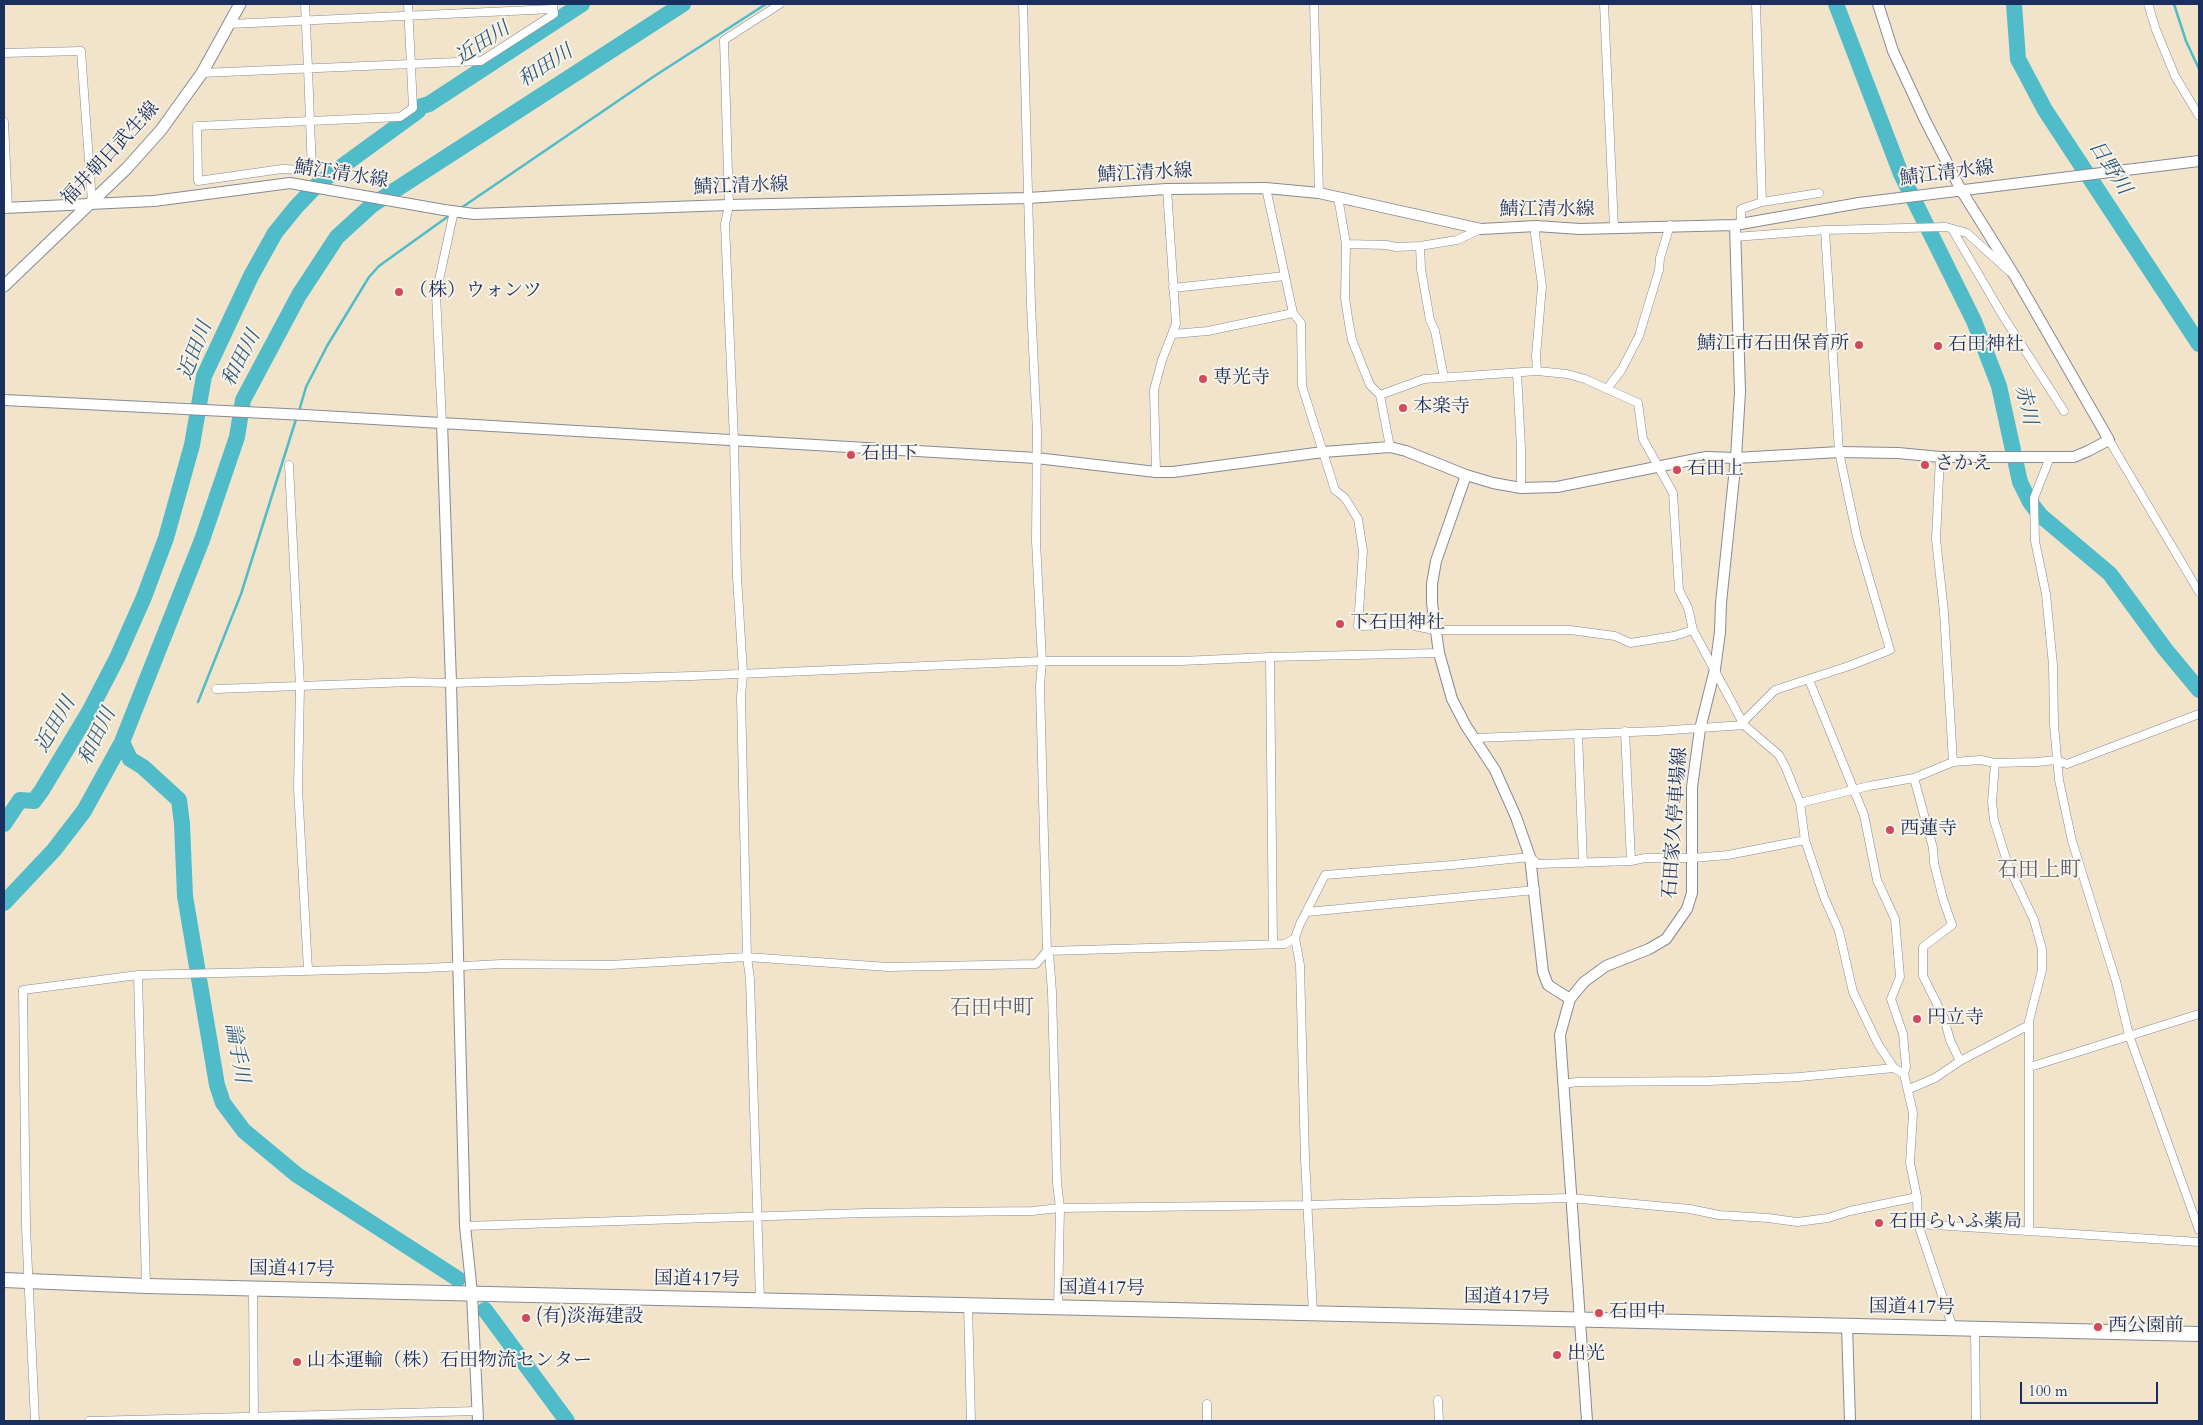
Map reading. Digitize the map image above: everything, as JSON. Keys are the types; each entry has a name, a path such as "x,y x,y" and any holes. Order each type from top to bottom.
{"highway":[{"name":"国道417号","path":"4,1280 146,1286 2199,1334"}],"main road":[{"name":"福井朝日武生線","path":"4,286 90,204 152,141 182,103 202,73 240,4"}],"street":[{"path":"305,4 306,20 308,68 310,121 312,170 275,170 198,181 197,126 310,121 400,117 413,108 408,4"},
{"path":"760,1300 750,980 746,957 741,697 743,672 737,577 734,440 725,224 729,205 724,40 780,4"},
{"path":"1023,4 1037,432 1036,541 1042,661 1040,686 1048,951 1052,992 1057,1183 1060,1208 1058,1307"},
{"path":"1314,4 1319,193"},
{"path":"1604,4 1614,228"},
{"path":"1756,4 1762,202"},
{"path":"1878,4 1893,51 1925,120 1961,190 2016,278 2199,592"},
{"path":"2148,4 2174,76 2199,116"},
{"path":"202,73 480,61 554,14 553,7 230,24"},
{"path":"4,53 81,50 90,204"},
{"path":"4,122 6,208"},
{"name":"鯖江清水線","path":"6,208 154,201 295,183 474,214 729,205 1028,198 1167,189 1266,188 1319,193 1376,204 1481,229 1536,226 1580,229 1738,224 1859,203 2196,161"},
{"path":"1266,188 1293,313 1301,323 1302,386 1335,490 1345,498 1358,519 1363,551 1358,626 1408,625 1435,630 1570,630 1615,636 1630,643 1665,638 1693,630"},
{"path":"1156,472 1154,390 1162,360 1176,324 1167,189"},
{"path":"1738,224 1741,209 1762,202 1819,193"},
{"path":"1338,197 1346,244 1345,298 1348,324 1352,340 1370,385 1380,395 1390,447"},
{"path":"89,1421 478,1416 472,1293 465,1226 451,683 436,294 454,211"},
{"name":"石田家久停車場線","path":"1587,1421 1560,1035 1570,999 1590,976 1606,966 1649,950 1670,934 1690,901 1693,858 1692,787 1700,729 1715,668 1736,458 1740,392 1735,237 1738,224"},
{"path":"1536,226 1535,234 1542,286 1536,356 1537,371"},
{"path":"1608,389 1622,369 1639,336 1670,226"},
{"path":"1735,237 1825,230 1946,228 1967,232 2016,278"},
{"path":"1346,244 1396,247 1420,246 1457,240 1481,229"},
{"path":"1952,229 2003,316 2064,411"},
{"path":"1475,738 1700,729 1744,724 1775,690 1809,680 1890,650 1857,536 1839,452 1825,230"},
{"path":"1420,246 1421,269 1430,320 1435,332 1444,378"},
{"path":"1173,288 1285,276"},
{"path":"1173,334 1208,331 1293,313"},
{"path":"1380,395 1424,379 1537,371 1567,374 1608,389 1638,403 1643,438 1673,493 1679,590 1688,608 1693,630 1744,724 1779,755 1800,802 1805,840 1824,897 1839,931 1854,992 1878,1044 1894,1068 1904,1074"},
{"path":"1517,373 1521,488"},
{"path":"4,400 289,414 1036,458 1156,472 1173,472 1323,452 1390,447 1406,451 1466,475 1493,483 1521,488 1557,487 1661,468 1706,457 1736,458 1839,452 1898,453 1940,457 2074,457 2109,440"},
{"path":"1940,457 1936,539 1944,612 1953,762"},
{"path":"2050,457 2034,498 2035,542 2046,594 2053,665 2056,760 2072,842 2116,980 2129,1035 2199,1230"},
{"path":"289,465 300,687 298,788 308,970"},
{"path":"1466,475 1436,561 1432,584 1438,653 1452,698 1466,726 1495,770 1516,817 1530,857 1543,972 1548,985 1570,999"},
{"path":"216,689 410,682 451,683 1042,661 1181,661 1438,653"},
{"path":"1270,657 1273,943"},
{"path":"1809,680 1864,815 1877,880 1896,920 1900,977 1891,998 1903,1034 1906,1067 1904,1074 1913,1113 1910,1163 1917,1197 1918,1224 1952,1328"},
{"path":"1800,802 1853,789 1914,778 1953,762 1981,760 1995,763 2056,760 2067,764 2199,714"},
{"path":"1625,731 1631,861"},
{"path":"1578,734 1584,863"},
{"path":"1995,763 1992,802 1994,820 2008,865 2020,894 2034,920 2042,949 2042,970 2030,1025 2029,1231"},
{"path":"1914,778 1933,848 1940,890 1952,926 1923,947 1923,976 1944,1018 1950,1040 1960,1061"},
{"path":"1313,1313 1307,1205 1300,965 1296,938 1300,924 1325,875 1530,857 1538,864 1631,861 1645,858 1693,858 1728,855 1805,840"},
{"path":"1307,912 1535,890"},
{"path":"35,1421 30,1281 26,1228 23,990 138,975 501,964 610,965 746,957 888,967 1036,964 1048,951 1087,948 1285,944 1296,938"},
{"path":"138,975 146,1286"},
{"path":"2030,1067 2199,1014"},
{"path":"1909,1089 1935,1078 1960,1061 2030,1025"},
{"path":"1564,1084 1577,1082 1709,1081 1799,1077 1894,1068"},
{"path":"465,1226 854,1214 1032,1211 1060,1208 1307,1205 1570,1198 1690,1208 1719,1215 1797,1222 1828,1218 1850,1211 1917,1197"},
{"path":"1918,1224 2199,1242"},
{"path":"253,1288 254,1418"},
{"path":"968,1305 971,1421"},
{"path":"1847,1326 1850,1421"},
{"path":"1975,1329 1976,1421"},
{"path":"1438,1400 1439,1421"},
{"path":"1207,1404 1207,1421"}],"waterway":[{"name":"近田川","path":"4,824 20,800 34,801 42,790 89,712 117,658 144,597 166,538 192,445 204,376 251,276 275,233 319,183 418,111 419,107 429,104 582,4"},
{"name":"和田川","path":"4,903 54,850 84,811 122,742 202,540 237,437 243,400 299,295 337,237 372,205 683,4"},
{"path":"461,208 653,77 766,4"},
{"name":"赤川","path":"1836,4 1901,174 1974,321 1999,386 2020,482 2030,502 2040,515 2110,574 2165,649 2199,690"},
{"name":"日野川","path":"2014,4 2018,59 2045,110 2199,344"},
{"path":"2174,4 2186,41 2199,69"},
{"path":"299,411 306,387 327,346 369,277 379,266 450,215"},
{"path":"198,702 241,594 297,416"},
{"name":"論手川","path":"122,742 130,759 143,767 179,800 185,896 217,1085 223,1103 244,1131 297,1175 458,1279"},
{"name":"論手川","path":"485,1310 567,1421"}],"place":[{"name":"（株）ウォンツ","path":"399,292"},
{"name":"鯖江市石田保育所","path":"1859,345"},
{"name":"石田神社","path":"1938,346"},
{"name":"専光寺","path":"1203,379"},
{"name":"本楽寺","path":"1403,408"},
{"name":"石田下","path":"851,455"},
{"name":"さかえ","path":"1925,465"},
{"name":"石田上","path":"1677,470"},
{"name":"下石田神社","path":"1340,624"},
{"name":"西蓮寺","path":"1890,830"},
{"name":"円立寺","path":"1917,1019"},
{"name":"石田らいふ薬局","path":"1879,1223"},
{"name":"石田中","path":"1599,1313"},
{"name":"(有)淡海建設","path":"526,1318"},
{"name":"西公園前","path":"2098,1327"},
{"name":"出光","path":"1557,1355"},
{"name":"山本運輸（株）石田物流センター","path":"297,1362"}],"district":[{"name":"石田上町","path":"2039,871"},
{"name":"石田中町","path":"992,1009"}]}
